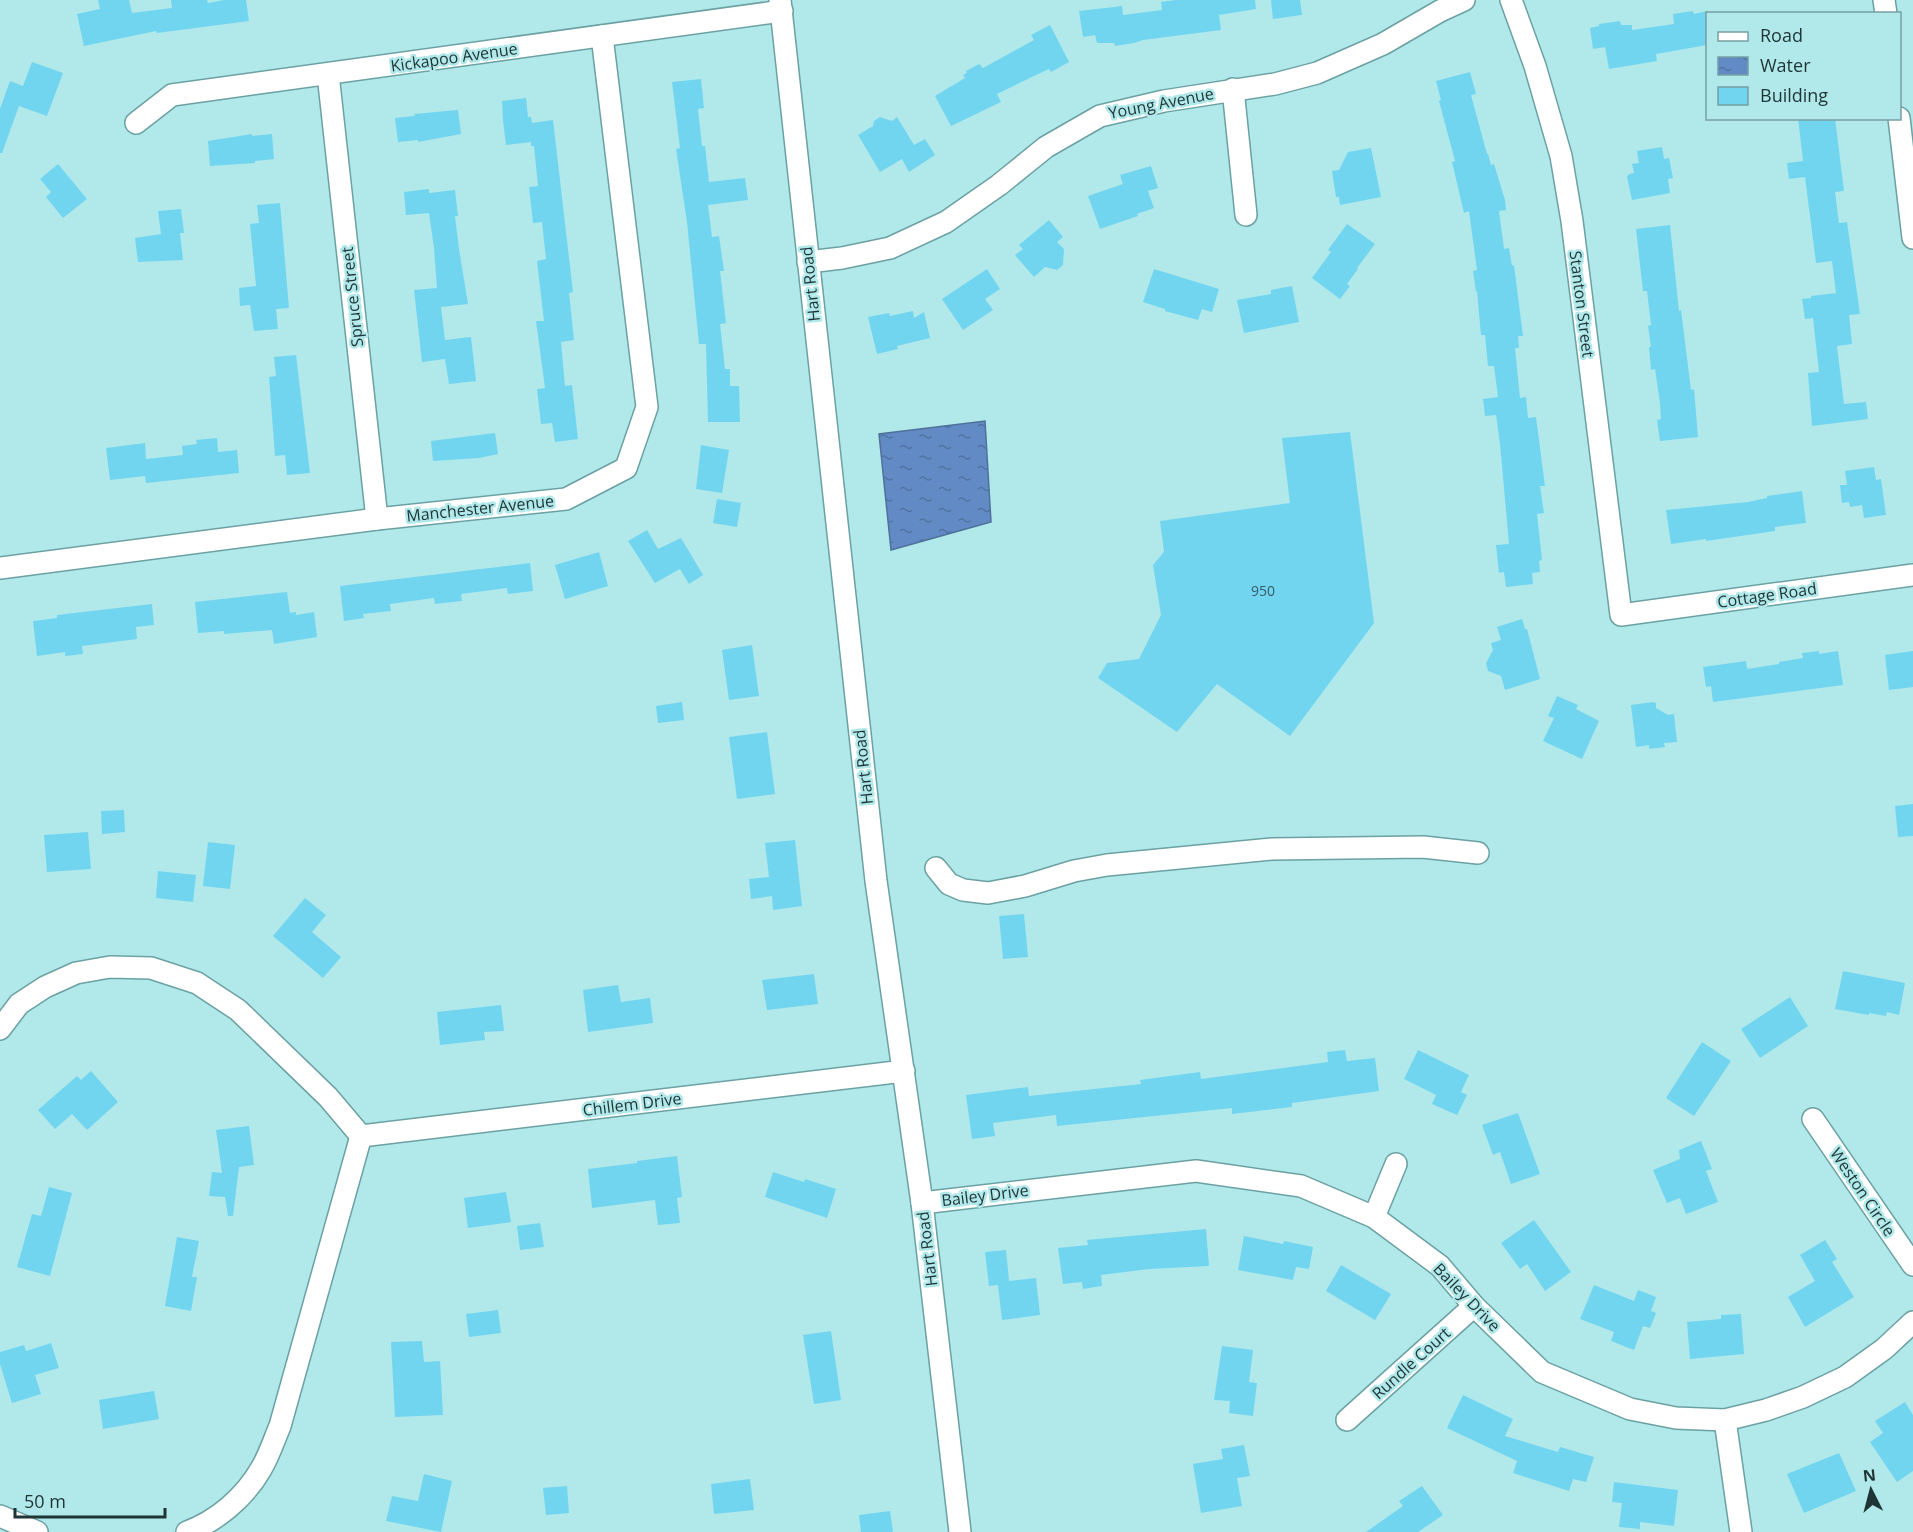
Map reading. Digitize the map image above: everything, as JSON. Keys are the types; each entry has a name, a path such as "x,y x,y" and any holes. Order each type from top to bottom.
{"street":[{"name":"Young Avenue","path":"808,262 890,248 946,222 999,185 1046,147 1100,116 1164,101 1275,84 1317,73 1383,44 1464,0"},
{"name":"Stanton Street","path":"1511,0 1535,66 1561,156 1572,221 1621,615"},
{"name":"Kickapoo Avenue","path":"136,123 172,95 602,36 781,5"},
{"name":"Hart Road","path":"781,5 876,880 922,1203 960,1532"},
{"name":"Manchester Avenue","path":"0,568 376,519 566,499 626,468 647,407 602,36"},
{"name":"Spruce Street","path":"328,74 376,519"},
{"path":"1233,89 1246,215"},
{"path":"1899,120 1913,238"},
{"name":"Cottage Road","path":"1621,615 1913,575"},
{"path":"936,868 949,884 963,890 988,893 1107,865 1272,849 1423,847 1478,853"},
{"path":"0,1029 19,1004 45,987 76,973 110,967 151,968 197,983 238,1010 328,1097 361,1136 280,1426 261,1470 234,1504 196,1529 187,1532"},
{"name":"Chillem Drive","path":"361,1136 904,1071"},
{"name":"Weston Circle","path":"1813,1119 1913,1265"},
{"path":"1374,1217 1396,1164"},
{"name":"Bailey Drive","path":"922,1203 1196,1171 1301,1186 1374,1217 1440,1266 1474,1306 1542,1372 1630,1409 1676,1418 1725,1420 1766,1410 1803,1397 1845,1377 1884,1348 1913,1322"},
{"name":"Rundle Court","path":"1347,1420 1474,1306"},
{"path":"1725,1420 1741,1532"},
{"path":"0,1516 37,1532"}],"water":[{"path":"985,421 991,522 891,550 879,434"}],"building":[{"path":"98,0 129,0 132,13 172,8 171,0 207,0 208,3 246,0 249,21 157,33 156,31 84,46 77,14 100,9"},
{"path":"1255,0 1256,9 1219,15 1221,30 1115,46 1114,43 1097,43 1095,35 1083,37 1079,11 1122,6 1123,15 1162,10 1161,2"},
{"path":"1271,0 1300,0 1302,15 1273,19"},
{"path":"1693,11 1694,14 1707,11 1706,45 1656,54 1657,61 1609,69 1605,47 1593,49 1590,28 1599,26 1599,24 1620,21 1621,25 1632,25 1632,30 1674,24 1673,14"},
{"path":"1050,25 1069,62 1051,72 1049,69 997,94 1001,102 951,126 935,96 965,78 963,75 967,73 966,71 979,64 983,68 1034,40 1031,35"},
{"path":"32,62 63,73 47,116 19,106 2,153 0,153 0,109 10,81 23,86"},
{"path":"1470,72 1476,94 1471,95 1487,154 1491,165 1494,164 1505,200 1506,210 1499,211 1504,249 1509,248 1512,266 1514,265 1523,336 1518,336 1519,348 1515,348 1520,398 1526,397 1528,418 1536,417 1545,486 1540,486 1544,513 1537,514 1542,560 1539,561 1540,572 1532,573 1533,584 1506,587 1504,572 1499,573 1496,545 1509,544 1500,444 1496,415 1485,416 1483,399 1498,397 1494,366 1488,366 1485,335 1481,335 1473,271 1477,270 1469,211 1464,213 1452,162 1455,161 1436,81"},
{"path":"701,79 704,108 698,109 709,182 745,178 748,200 708,205 712,237 719,236 724,271 720,271 726,323 720,324 725,369 730,369 730,386 739,386 740,422 708,422 706,344 699,344 687,222 676,149 680,148 672,82"},
{"path":"526,98 528,117 531,117 532,123 553,120 573,292 569,293 574,340 561,342 565,386 572,385 578,439 555,442 552,423 541,424 537,389 545,388 536,321 544,321 537,261 546,259 542,222 533,223 529,187 538,186 534,146 531,146 531,142 506,145 503,120 502,101"},
{"path":"458,110 461,134 418,142 418,140 398,142 395,118"},
{"path":"880,117 892,121 897,117 914,145 925,139 935,155 909,172 902,159 880,172 858,135 873,126 874,121"},
{"path":"1798,120 1835,120 1844,191 1835,192 1839,223 1847,222 1860,314 1849,315 1852,344 1837,346 1844,404 1866,402 1868,419 1812,426 1808,373 1819,372 1813,318 1805,319 1802,299 1836,293 1832,261 1816,263 1805,177 1789,179 1787,163 1803,161"},
{"path":"252,134 252,136 272,134 274,159 255,161 255,163 210,166 208,141"},
{"path":"1662,147 1664,159 1669,158 1673,178 1668,179 1670,193 1632,200 1627,177 1634,173 1632,164 1639,163 1637,151"},
{"path":"1371,148 1381,197 1340,205 1339,197 1336,197 1332,171 1339,170 1348,152"},
{"path":"58,164 87,199 63,218 46,197 51,192 40,179"},
{"path":"1151,166 1158,188 1148,191 1154,208 1100,229 1088,196 1123,184 1120,175"},
{"path":"429,189 429,193 455,190 458,216 455,216 468,304 441,307 445,340 471,337 476,381 449,384 445,359 422,362 414,290 437,288 434,248 429,213 406,215 404,192"},
{"path":"280,203 289,308 276,309 278,329 254,331 250,305 240,306 239,288 256,286 250,224 259,223 257,205"},
{"path":"181,209 184,233 180,233 183,260 138,262 135,238 161,234 158,211"},
{"path":"1049,220 1063,237 1057,242 1064,249 1063,265 1057,270 1045,267 1034,277 1015,255 1023,249 1019,245"},
{"path":"1347,224 1375,244 1357,268 1347,284 1350,286 1340,299 1312,278 1331,252 1328,250"},
{"path":"1670,225 1679,311 1681,310 1691,390 1694,389 1698,437 1660,441 1657,420 1661,419 1660,403 1655,369 1651,370 1648,326 1651,325 1647,291 1643,291 1636,229"},
{"path":"987,269 1000,289 985,299 993,310 963,330 942,299"},
{"path":"1154,269 1219,289 1212,312 1202,309 1198,320 1143,302"},
{"path":"1292,286 1299,322 1244,333 1237,300 1271,294 1271,290"},
{"path":"913,311 914,318 924,312 930,338 897,346 898,349 877,354 868,317 889,313 890,316"},
{"path":"296,355 310,473 287,475 285,455 275,456 269,377 276,376 274,357"},
{"path":"1350,432 1374,623 1290,736 1217,684 1177,732 1098,678 1107,663 1139,659 1161,615 1153,565 1164,552 1160,521 1290,503 1282,438"},
{"path":"495,433 498,454 479,458 433,461 431,441"},
{"path":"217,438 218,452 237,450 239,473 146,483 145,476 110,480 106,448 145,443 146,459 183,455 182,446 197,444 196,440"},
{"path":"701,445 729,450 722,493 696,489"},
{"path":"1874,467 1876,480 1881,479 1886,515 1864,518 1862,505 1850,507 1849,502 1842,503 1840,485 1847,485 1845,471"},
{"path":"1802,491 1806,523 1775,527 1775,531 1671,544 1666,510 1748,502 1767,498 1767,496"},
{"path":"717,499 741,503 737,527 713,523"},
{"path":"647,530 658,549 681,538 703,575 689,584 680,569 655,583 628,541"},
{"path":"599,552 608,586 565,599 555,565"},
{"path":"530,563 533,591 508,594 507,588 461,594 462,601 435,604 434,598 390,604 391,611 363,614 364,618 344,621 340,586"},
{"path":"287,592 290,613 296,612 296,615 314,612 317,637 274,644 272,630 224,634 224,631 198,633 195,602"},
{"path":"152,604 154,625 136,627 137,639 82,646 83,654 65,656 65,652 37,656 33,621 57,618 57,615"},
{"path":"1522,619 1527,629 1540,679 1505,690 1501,676 1488,671 1486,663 1493,650 1491,643 1501,640 1497,627"},
{"path":"752,645 759,696 729,700 722,650"},
{"path":"1819,651 1819,654 1838,651 1843,685 1713,702 1711,686 1706,687 1703,667 1746,661 1747,669 1803,658 1802,653"},
{"path":"1913,651 1913,687 1889,690 1885,655"},
{"path":"1557,696 1578,705 1576,709 1599,721 1582,759 1543,741 1554,718 1548,716"},
{"path":"682,702 684,720 658,723 656,706"},
{"path":"1656,703 1656,708 1668,715 1674,714 1677,742 1664,743 1665,747 1649,749 1649,745 1636,747 1631,705"},
{"path":"767,732 775,794 737,799 729,737"},
{"path":"1913,804 1913,836 1898,837 1895,806"},
{"path":"124,810 125,832 102,834 101,811"},
{"path":"88,832 91,869 47,872 44,835"},
{"path":"795,840 802,906 773,910 772,896 751,899 749,879 769,877 765,843"},
{"path":"208,842 235,845 230,889 203,886"},
{"path":"158,871 196,875 193,902 156,898"},
{"path":"305,898 326,915 312,932 341,957 323,978 273,936"},
{"path":"1024,914 1028,957 1003,959 999,916"},
{"path":"1843,971 1905,983 1899,1015 1887,1012 1886,1016 1869,1013 1869,1015 1835,1009"},
{"path":"814,974 818,1004 767,1010 762,980"},
{"path":"618,985 621,1002 650,998 653,1023 588,1032 583,990"},
{"path":"1790,997 1808,1026 1760,1058 1741,1029"},
{"path":"501,1005 504,1031 484,1032 485,1040 440,1045 437,1012"},
{"path":"1702,1042 1731,1061 1694,1116 1666,1098"},
{"path":"1345,1050 1347,1061 1375,1058 1379,1091 1292,1103 1292,1107 1232,1114 1232,1108 1057,1126 1056,1115 993,1123 995,1136 972,1139 966,1095 1028,1087 1029,1096 1141,1084 1140,1080 1200,1072 1201,1079 1328,1062 1327,1052"},
{"path":"1418,1050 1469,1075 1461,1092 1467,1095 1457,1115 1432,1104 1436,1095 1404,1079"},
{"path":"91,1071 118,1102 87,1130 72,1114 55,1129 38,1110 77,1076 81,1080"},
{"path":"1518,1113 1540,1174 1511,1184 1500,1152 1493,1155 1482,1125"},
{"path":"249,1126 254,1165 239,1167 233,1216 228,1216 225,1197 209,1196 212,1172 222,1173 216,1130"},
{"path":"1701,1141 1712,1169 1706,1171 1718,1202 1686,1214 1680,1198 1667,1203 1653,1170 1680,1159 1679,1150"},
{"path":"677,1156 682,1197 677,1198 680,1223 658,1225 655,1200 592,1208 588,1169"},
{"path":"773,1172 836,1189 827,1218 765,1197"},
{"path":"49,1187 72,1193 50,1276 17,1267 32,1214 41,1216"},
{"path":"506,1192 511,1222 468,1228 464,1198"},
{"path":"1534,1220 1571,1272 1545,1291 1527,1264 1520,1269 1501,1243"},
{"path":"540,1223 544,1247 520,1250 517,1226"},
{"path":"1206,1229 1209,1266 1149,1269 1101,1275 1102,1286 1083,1289 1082,1282 1063,1284 1058,1248 1088,1245 1087,1240"},
{"path":"1244,1236 1313,1247 1309,1269 1296,1267 1293,1280 1238,1270"},
{"path":"177,1237 199,1241 192,1277 197,1277 191,1311 165,1306"},
{"path":"1825,1240 1837,1259 1832,1262 1854,1297 1805,1327 1788,1297 1815,1281 1800,1255"},
{"path":"1006,1250 1009,1281 1036,1278 1040,1315 1002,1320 998,1285 989,1286 985,1252"},
{"path":"1341,1265 1391,1294 1375,1320 1326,1291"},
{"path":"1594,1285 1634,1301 1638,1290 1656,1297 1651,1311 1656,1313 1650,1328 1643,1326 1634,1350 1611,1341 1614,1332 1580,1319"},
{"path":"498,1310 501,1333 469,1337 466,1314"},
{"path":"1741,1314 1744,1354 1690,1359 1687,1322 1721,1319 1721,1315"},
{"path":"831,1331 841,1400 814,1404 803,1335"},
{"path":"422,1341 424,1362 440,1361 443,1415 395,1417 391,1342"},
{"path":"51,1343 59,1368 35,1375 41,1394 12,1403 0,1364 0,1352 24,1345 26,1351"},
{"path":"1222,1346 1253,1350 1249,1382 1257,1383 1253,1416 1229,1413 1230,1401 1214,1400"},
{"path":"154,1391 159,1419 103,1429 99,1400"},
{"path":"1463,1395 1513,1419 1505,1436 1558,1452 1560,1447 1594,1457 1586,1482 1573,1479 1569,1491 1513,1473 1517,1461 1447,1428"},
{"path":"1905,1402 1913,1415 1913,1471 1897,1482 1870,1442 1883,1433 1875,1421"},
{"path":"1244,1445 1250,1476 1237,1478 1242,1506 1201,1513 1193,1464 1223,1459 1221,1449"},
{"path":"1839,1453 1856,1491 1804,1513 1787,1474"},
{"path":"424,1474 452,1481 441,1532 386,1521 392,1496 418,1501"},
{"path":"750,1479 754,1510 714,1514 711,1484"},
{"path":"1614,1482 1678,1490 1674,1526 1640,1522 1640,1529 1619,1527 1622,1503 1612,1502"},
{"path":"567,1486 569,1513 546,1515 543,1488"},
{"path":"1422,1486 1443,1515 1418,1532 1366,1532 1403,1506 1399,1501"},
{"path":"890,1511 893,1532 861,1532 859,1515"}]}
